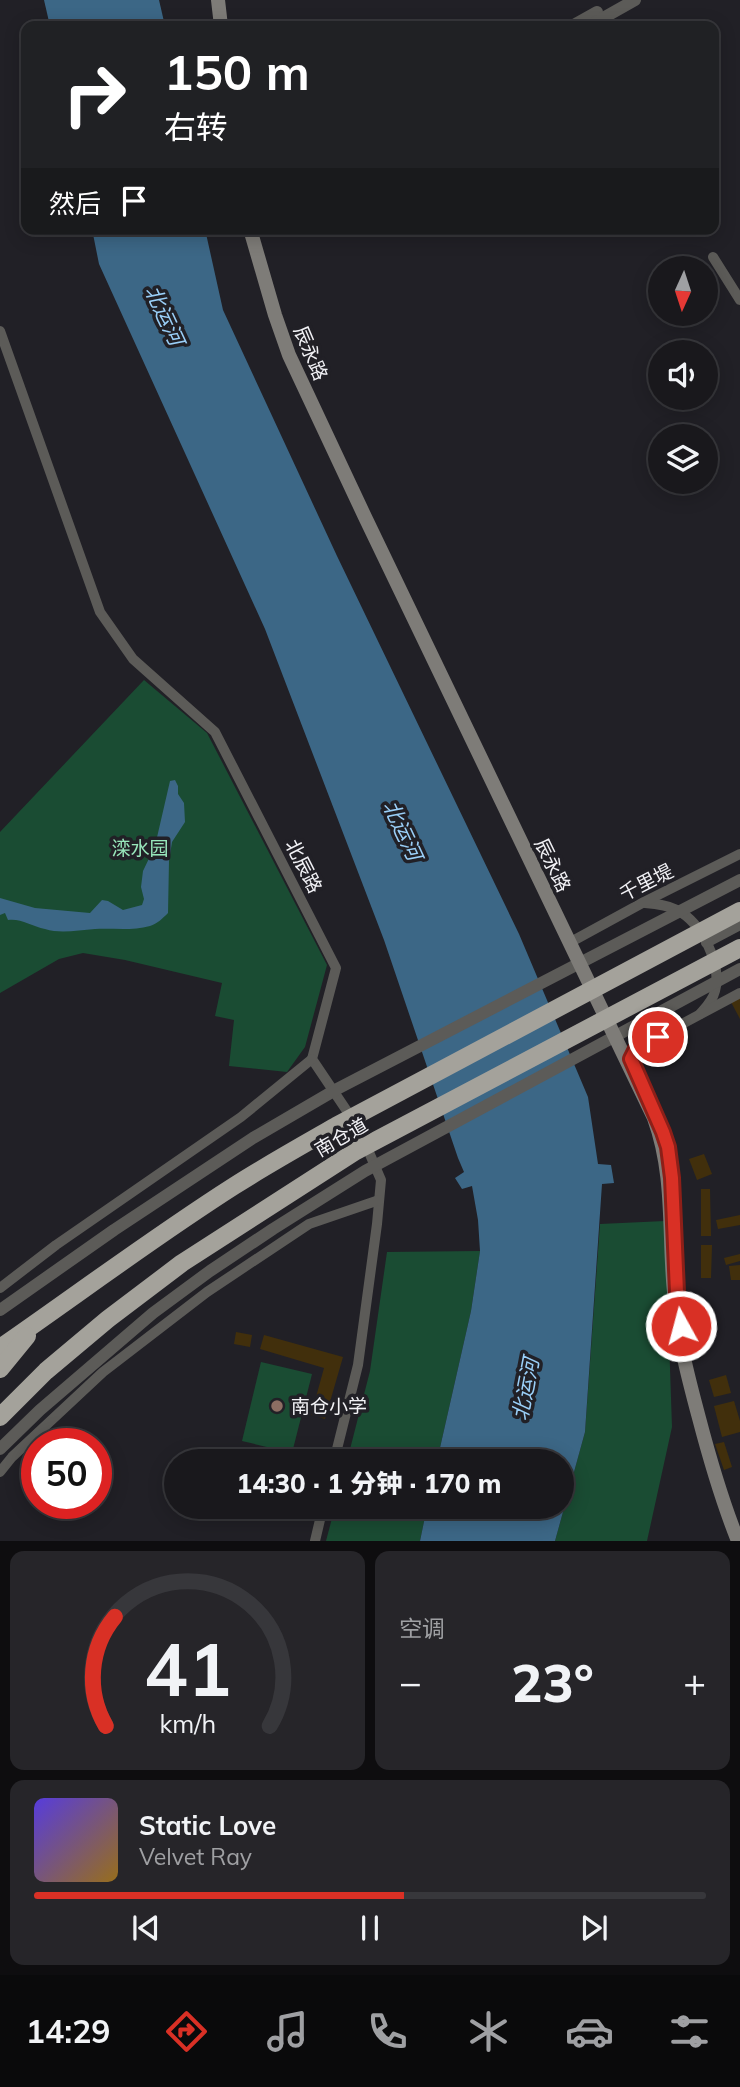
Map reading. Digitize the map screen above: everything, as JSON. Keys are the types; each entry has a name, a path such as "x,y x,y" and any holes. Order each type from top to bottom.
{"highway":[{"name":"南仓道","path":"41,1320 156,1238 284,1156 740,911"},
{"name":"南仓道","path":"0,1417 46,1371 182,1262 313,1178 356,1151 740,948"},
{"path":"0,1348 41,1320"},
{"path":"0,1369 41,1320"}],"main road":[{"path":"212,0 214,21"},
{"path":"218,0 220,21"},
{"name":"辰永路","path":"252,235 289,355 657,1116 668,1147 672,1178 681,1326 718,1470 740,1534"},
{"name":"辰永路","path":"259,235 280,309 298,358 571,942"},
{"name":"辰永路","path":"630,1056 662,1141 668,1176 674,1292 680,1338 708,1451 738,1541"}],"street":[{"path":"581,21 618,0"},
{"path":"598,21 635,0"},
{"path":"718,265 740,300"},
{"name":"北辰路","path":"0,331 100,612 133,659 215,732 336,968 312,1059"},
{"name":"千里堤","path":"571,942 740,854"},
{"path":"0,1310 253,1138 313,1103 740,880"},
{"path":"644,902 677,911 689,918 706,943 715,965 715,991 700,1014"},
{"path":"706,943 740,925"},
{"path":"0,1449 40,1410 153,1313 273,1229 365,1171 740,969"},
{"path":"630,1056 740,993"},
{"path":"0,1288 56,1244 241,1117 312,1059 359,1129 381,1180 358,1365 337,1449"},
{"path":"0,1472 12,1457 103,1372 207,1292 309,1224 379,1200"},
{"path":"315,1541 320,1519"}],"green space":[{"name":"滦水园","path":"144,680 207,733 327,965 305,1047 287,1072 229,1066 234,1020 215,1016 222,983 83,953 59,959 0,993 0,832"},
{"path":"665,1221 672,1427 647,1541 555,1541 561,1519 574,1519 574,1472 585,1432 600,1224"},
{"path":"480,1251 471,1311 440,1449 350,1449 370,1371 387,1252"},
{"path":"261,1362 312,1374 293,1449 275,1449 242,1441"},
{"path":"332,1519 425,1519 420,1541 326,1541"}],"water":[{"path":"44,0 159,0 164,21 49,21"},
{"name":"北运河","path":"93,235 206,235 223,310 337,556 519,934 588,1097 598,1164 611,1165 614,1183 602,1184 585,1432 574,1472 574,1449 440,1449 471,1311 480,1251 472,1186 462,1189 455,1178 464,1172 384,940 265,629 99,264"},
{"path":"175,780 178,794 184,803 185,822 172,842 168,913 160,921 136,928 57,931 8,920 5,913 0,915 0,898 35,908 90,913 102,900 123,910 142,905 143,871 155,846 170,781"},
{"path":"425,1519 561,1519 555,1541 420,1541"}],"building":[{"path":"740,998 740,1019 731,1002"},
{"path":"704,1154 712,1174 697,1180 689,1159"},
{"path":"701,1189 710,1189 711,1236 701,1236"},
{"path":"740,1215 740,1225 718,1229 716,1220"},
{"path":"701,1245 712,1245 711,1278 701,1278"},
{"path":"740,1254 740,1261 726,1265 724,1258"},
{"path":"740,1265 740,1280 731,1280 729,1266"},
{"path":"236,1332 252,1335 250,1347 234,1344"},
{"path":"264,1335 343,1357 325,1419 311,1415 324,1368 260,1349"},
{"path":"726,1375 731,1393 714,1397 709,1380"},
{"path":"734,1401 740,1432 722,1437 714,1406"},
{"path":"724,1442 732,1467 724,1470 715,1444"}],"place":[{"name":"南仓小学","path":"277,1406"}],"route":[{"path":"658,1037 636,1049 631,1059 668,1147 681,1326"}]}
